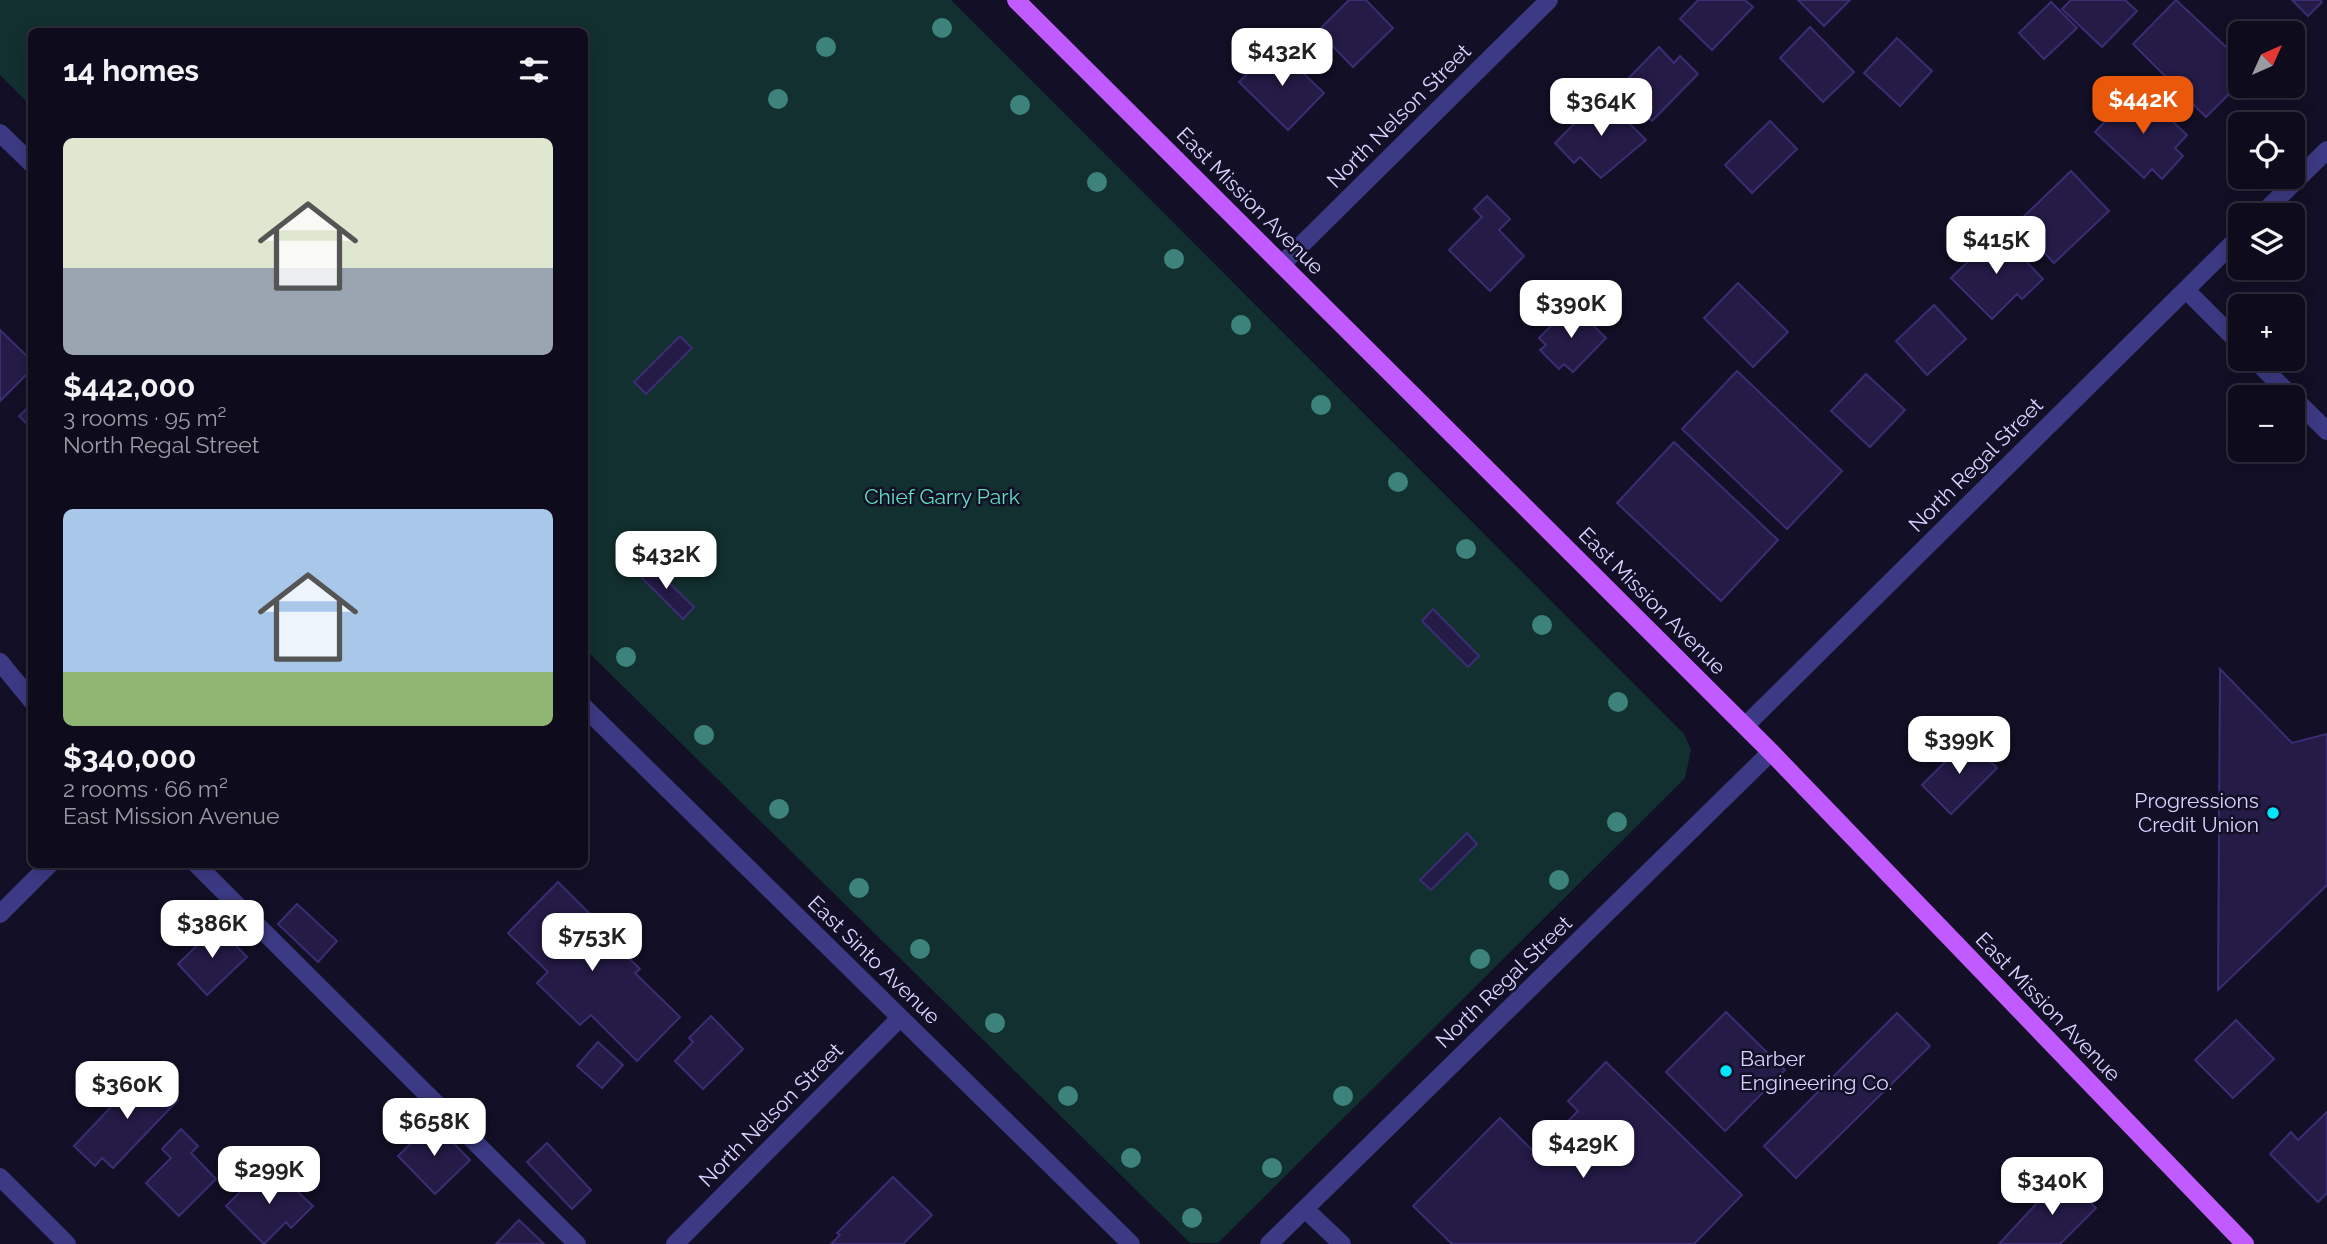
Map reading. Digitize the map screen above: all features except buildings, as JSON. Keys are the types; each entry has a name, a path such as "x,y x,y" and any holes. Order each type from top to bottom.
{"main road":[{"name":"East Mission Avenue","path":"1016,0 1771,752 2245,1244"}],"street":[{"name":"North Nelson Street","path":"1282,264 1549,0"},
{"path":"0,132 28,159"},
{"path":"2273,203 2327,150"},
{"name":"North Regal Street","path":"1745,726 2228,248"},
{"path":"2186,290 2228,332"},
{"path":"2266,371 2327,431"},
{"path":"0,662 28,696"},
{"name":"East Sinto Avenue","path":"588,712 1131,1244"},
{"name":"North Regal Street","path":"1269,1244 1771,752"},
{"path":"0,914 46,868"},
{"path":"200,868 577,1244"},
{"name":"North Nelson Street","path":"675,1244 900,1018"},
{"path":"0,1177 67,1244"},
{"path":"1305,1209 1342,1244"}],"green space":[{"name":"Chief Garry Park","path":"0,0 951,0 1684,734 1691,750 1685,778 1218,1243 1190,1243 588,652 588,28 28,28 28,103 0,75"}],"place":[{"name":"Progressions Credit Union","path":"2273,813"},
{"name":"Barber Engineering Co.","path":"1726,1071"}]}
